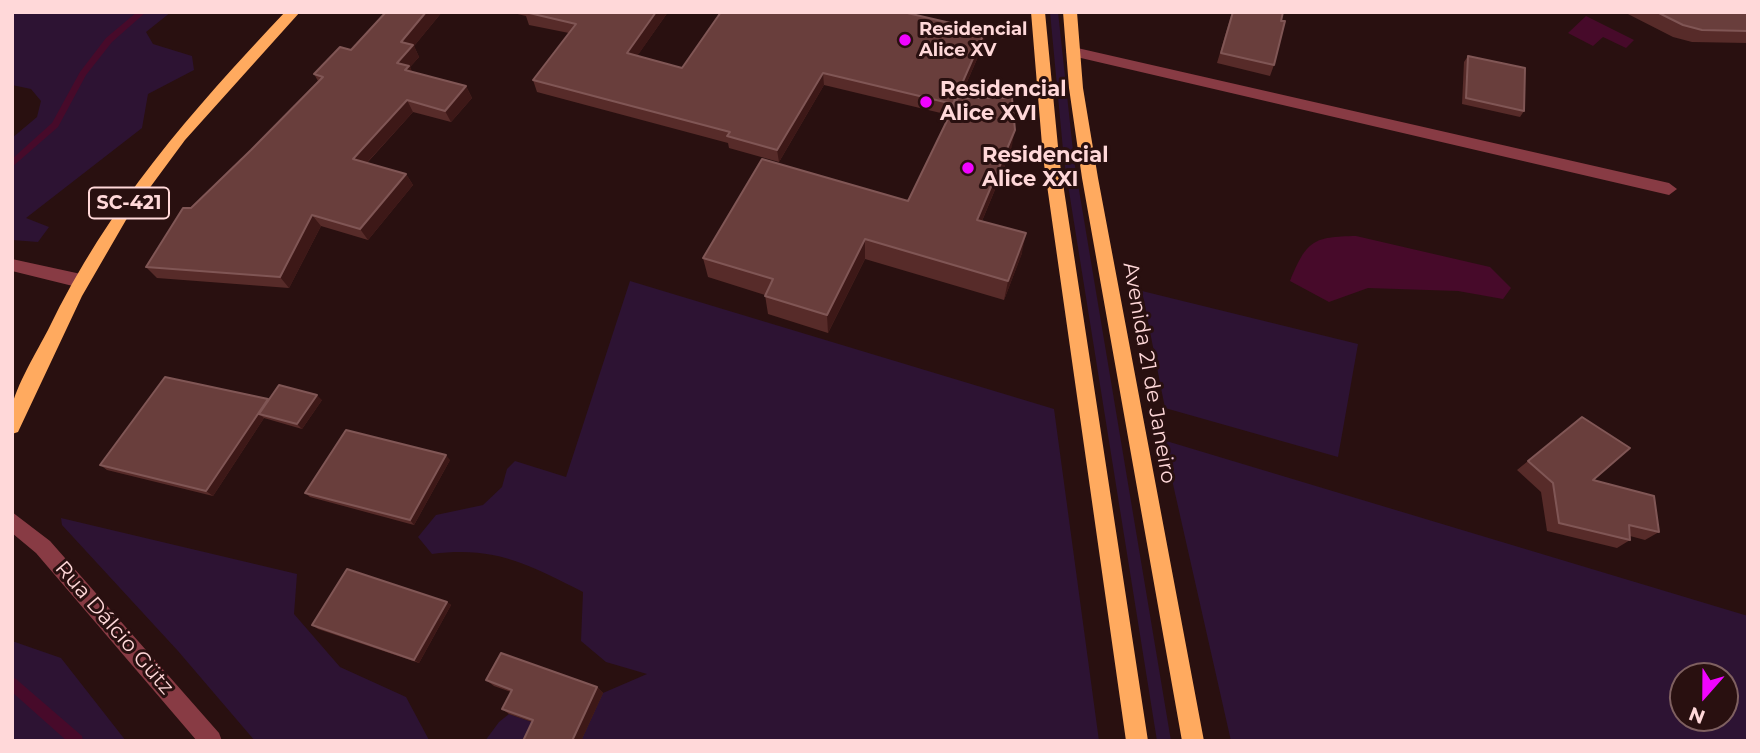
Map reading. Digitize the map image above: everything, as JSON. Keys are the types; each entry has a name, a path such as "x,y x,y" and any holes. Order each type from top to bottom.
{"main road":[{"name":"SC-421","path":"12,426 43,355 81,281 120,217 160,161 293,12"},
{"path":"1038,12 1051,157 1137,741"},
{"name":"Avenida 21 de Janeiro","path":"1070,12 1090,178 1193,741"}],"street":[{"path":"1073,52 1669,189"},
{"path":"12,265 81,281"},
{"name":"Rua Dálcio Gütz","path":"12,521 43,547 211,741"}],"shaded area":[{"path":"12,12 171,12 146,32 153,44 192,56 194,70 148,94 142,128 26,218 49,227 38,242 12,240 12,138 37,117 41,101 31,89 12,85"},
{"path":"1050,12 1058,12 1074,160 1171,741 1157,741 1064,160"},
{"path":"1586,16 1634,40 1626,48 1603,37 1593,46 1568,33"},
{"path":"1356,236 1490,267 1511,288 1503,299 1458,291 1368,288 1329,302 1290,281 1301,257 1313,244 1330,238"},
{"path":"630,281 1054,409 1099,741 581,741 603,693 647,674 606,662 581,641 583,592 510,559 475,553 432,554 418,537 436,515 483,505 502,487 507,469 515,461 566,477"},
{"path":"1142,291 1358,344 1338,457 1165,408"},
{"path":"1163,440 1748,616 1748,741 1231,741"},
{"path":"61,518 297,574 294,614 340,667 406,697 429,740 450,741 255,741 178,651 62,525"},
{"path":"12,641 61,658 126,741 12,741"},
{"path":"509,714 540,725 533,741 485,741 499,722"}],"building":[{"path":"386,12 426,12 401,42 413,45 397,63 409,66 405,70 466,86 445,111 407,100 353,159 406,174 360,229 312,215 280,277 146,267 183,208 191,208 323,77 314,74 340,47 351,50"},
{"path":"525,12 656,12 627,53 682,68 721,12 903,12 985,31 953,104 823,73 777,150 727,136 730,132 533,80 576,24"},
{"path":"1233,12 1283,12 1281,21 1285,21 1274,65 1221,53"},
{"path":"1657,12 1748,12 1748,31 1702,30 1683,25"},
{"path":"1468,56 1525,68 1524,111 1466,98"},
{"path":"958,98 1012,98 1015,130 977,220 1026,233 1008,281 865,239 827,315 765,296 773,279 703,258 762,159 908,201"},
{"path":"165,377 268,399 206,491 100,465"},
{"path":"279,385 317,395 297,424 259,414"},
{"path":"1582,417 1630,448 1593,480 1654,496 1659,532 1629,525 1630,540 1559,523 1553,483 1528,461"},
{"path":"346,430 446,455 410,520 305,493"},
{"path":"347,569 447,602 414,660 312,625"},
{"path":"501,653 597,687 572,741 523,741 533,720 502,709 512,690 486,680"}],"waterway":[{"path":"12,164 55,125 83,74 109,40 142,12"},
{"path":"12,683 77,741"}],"place":[{"name":"Residencial Alice XV","path":"905,40"},
{"name":"Residencial Alice XVI","path":"926,102"},
{"name":"Residencial Alice XXI","path":"968,168"}]}
